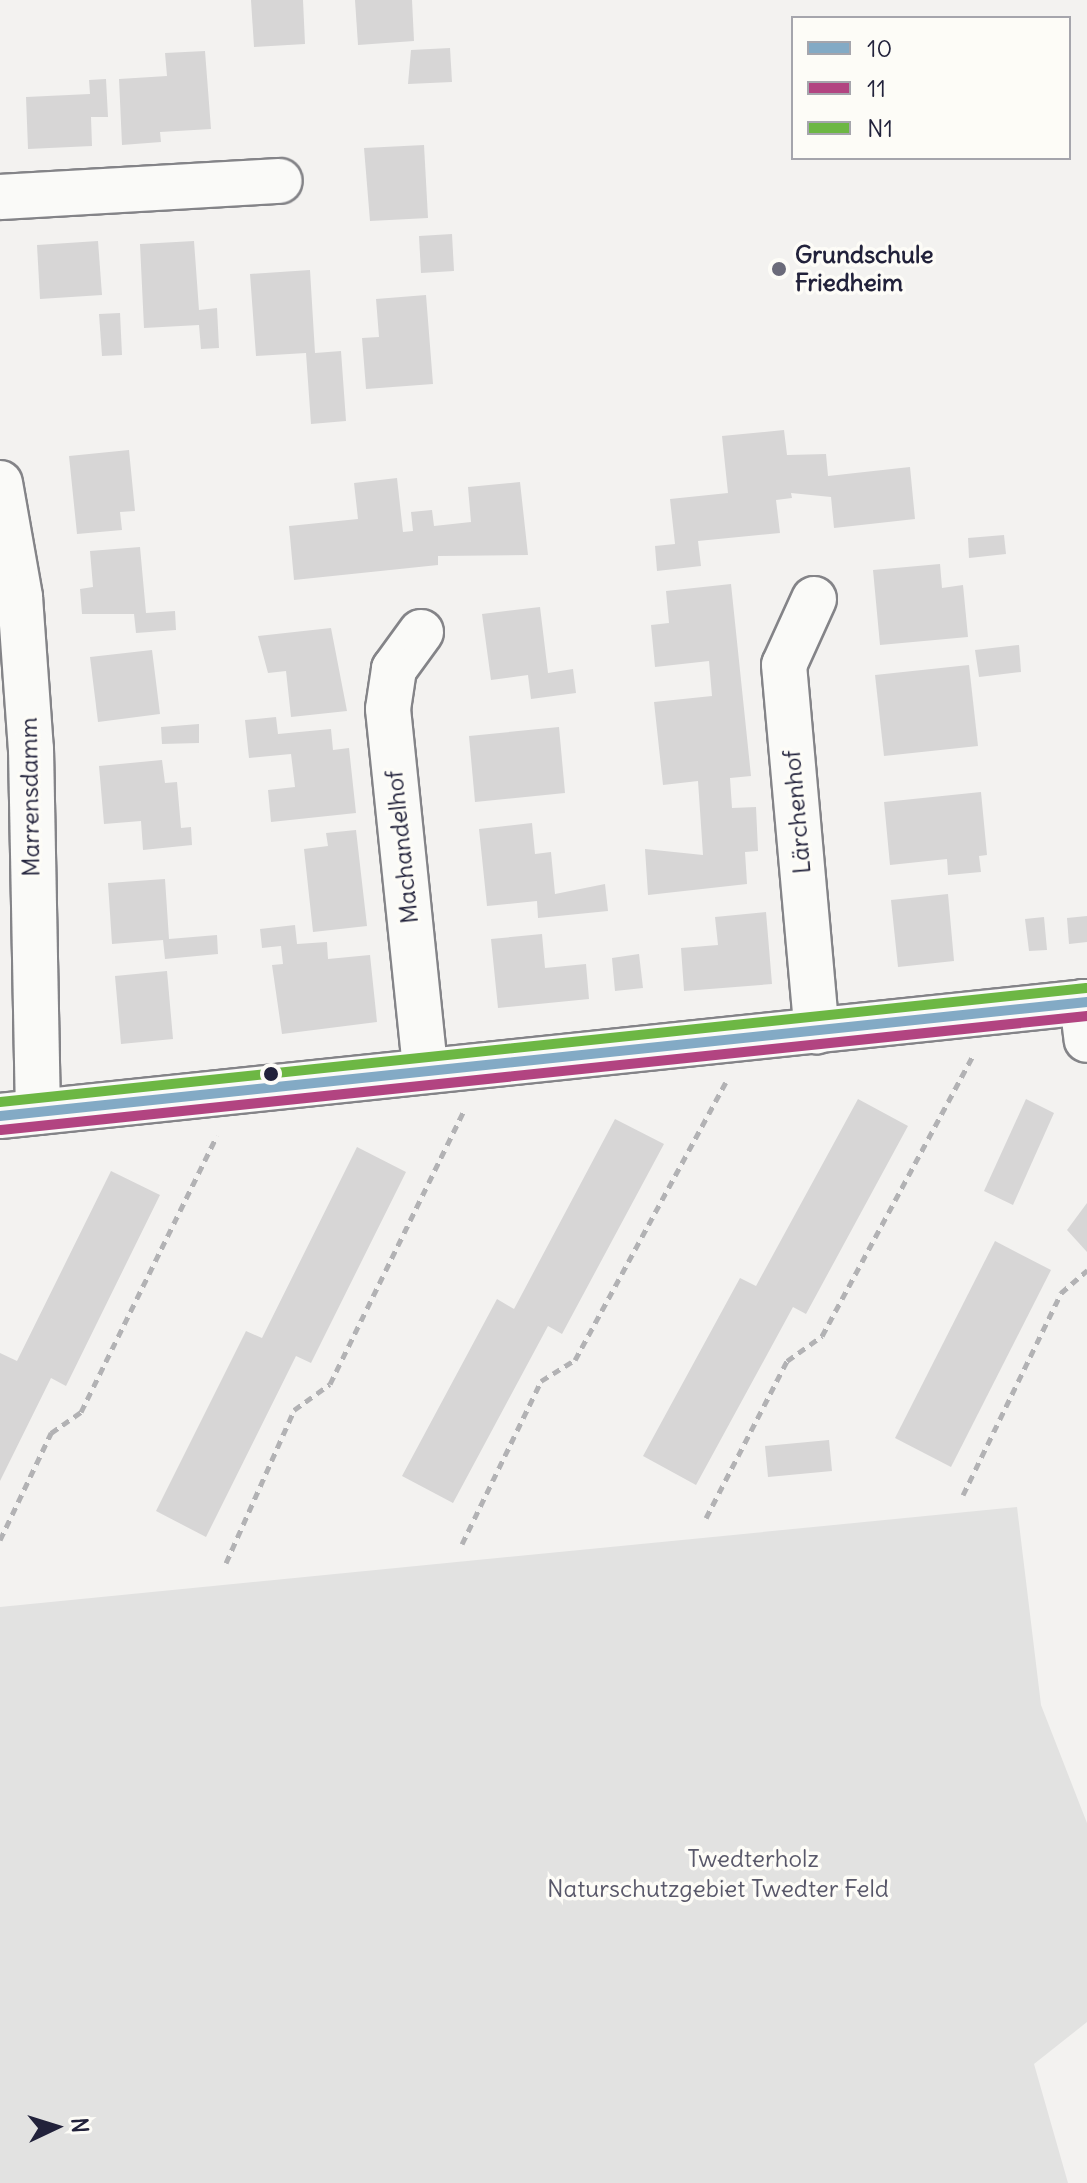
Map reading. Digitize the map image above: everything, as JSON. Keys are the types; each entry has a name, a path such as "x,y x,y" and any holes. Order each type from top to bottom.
{"street":[{"path":"0,197 280,181"},
{"name":"Marrensdamm","path":"0,483 20,597 31,749 19,1114"},
{"name":"Lärchenhof","path":"814,599 784,665 817,1032"},
{"name":"Machandelhof","path":"421,632 394,669 388,709 446,1068"},
{"path":"19,1114 974,1014 1085,1015"}],"path":[{"path":"706,1518 787,1361 822,1336 977,1048 974,1014"},
{"path":"462,1544 541,1381 575,1360 726,1082 721,1041"},
{"path":"226,1563 294,1410 330,1384 470,1098 446,1068"},
{"path":"0,1540 51,1433 81,1412 222,1125 220,1092"},
{"path":"963,1495 1061,1293 1087,1270"}],"green space":[{"name":"Twedterholz","path":"1017,1507 1041,1705 1087,1823 1087,2022 1034,2064 1068,2183 0,2183 0,1607"}],"building":[{"path":"251,0 303,0 305,44 254,47"},
{"path":"355,0 412,0 414,41 358,45"},
{"path":"450,48 452,82 408,84 411,50"},
{"path":"205,51 211,129 160,132 161,142 122,145 119,79 167,76 165,53"},
{"path":"106,79 108,117 91,117 92,146 28,149 26,97 90,94 89,80"},
{"path":"424,145 428,218 370,221 364,148"},
{"path":"452,234 454,271 421,273 419,236"},
{"path":"98,241 102,295 40,299 37,245"},
{"path":"194,241 199,310 217,308 219,348 201,349 199,325 144,328 140,244"},
{"path":"310,270 315,353 341,351 346,421 311,424 306,353 256,356 250,274"},
{"path":"426,295 433,384 366,389 362,338 379,337 376,299"},
{"path":"120,313 122,355 102,356 99,314"},
{"path":"784,430 787,455 826,454 828,476 910,467 915,519 834,528 831,497 791,493 792,498 776,500 780,533 698,541 701,566 657,571 655,546 675,544 670,499 728,493 722,436"},
{"path":"129,450 135,511 120,512 122,530 77,534 69,456"},
{"path":"397,478 403,532 413,531 411,512 432,510 434,526 471,522 468,487 520,482 528,555 438,556 438,565 294,580 289,526 358,519 354,483"},
{"path":"1004,535 1006,554 969,558 968,538"},
{"path":"140,547 146,613 175,611 176,630 136,633 134,614 82,614 80,589 93,587 90,551"},
{"path":"940,564 942,588 963,585 968,637 880,645 873,570"},
{"path":"731,584 751,776 730,778 732,808 756,807 758,851 745,852 747,884 648,895 645,849 703,855 698,781 663,785 654,702 712,696 709,661 655,667 651,625 669,623 666,591"},
{"path":"540,607 548,673 573,669 576,693 531,699 528,675 491,680 482,614"},
{"path":"331,628 347,711 291,717 286,671 268,673 258,636"},
{"path":"1019,645 1021,672 979,677 975,650"},
{"path":"152,650 160,714 98,722 90,657"},
{"path":"969,665 978,746 884,756 875,675"},
{"path":"276,717 278,734 331,729 333,750 349,748 356,813 271,822 268,790 295,787 291,754 249,758 245,720"},
{"path":"199,724 199,743 162,744 161,727"},
{"path":"559,727 565,793 475,802 469,736"},
{"path":"162,760 165,783 177,782 181,828 191,827 192,845 143,850 141,821 104,824 99,766"},
{"path":"981,792 987,855 979,856 981,872 948,875 947,859 890,865 884,802"},
{"path":"532,823 535,854 551,852 555,894 605,884 608,911 538,918 537,901 487,906 479,829"},
{"path":"356,830 367,926 313,932 304,849 328,846 326,833"},
{"path":"165,879 169,939 217,935 218,954 165,959 163,940 112,944 108,883"},
{"path":"948,894 954,961 898,967 891,900"},
{"path":"766,912 772,984 684,991 681,948 718,945 715,917"},
{"path":"1087,916 1087,942 1069,944 1067,918"},
{"path":"1044,917 1047,950 1029,951 1025,919"},
{"path":"295,925 297,944 327,942 328,959 370,955 377,1022 282,1034 272,965 283,964 281,946 262,948 260,929"},
{"path":"542,934 545,968 586,964 589,999 498,1008 491,939"},
{"path":"639,954 643,988 615,991 612,958"},
{"path":"167,971 173,1039 121,1044 115,976"},
{"path":"858,1099 908,1126 806,1314 793,1307 696,1485 643,1456 740,1278 756,1286"},
{"path":"1026,1099 1054,1113 1013,1205 984,1191"},
{"path":"615,1119 664,1144 562,1334 548,1326 453,1503 402,1476 497,1299 514,1309"},
{"path":"357,1147 406,1172 311,1363 296,1356 206,1537 156,1511 246,1331 262,1338"},
{"path":"111,1171 160,1195 66,1386 51,1378 0,1481 0,1353 17,1361"},
{"path":"1087,1203 1087,1252 1067,1230"},
{"path":"995,1241 1051,1270 951,1467 895,1438"},
{"path":"829,1440 832,1471 768,1477 765,1446"}],"transit line":[{"name":"N1","path":"0,1102 1086,988"},
{"name":"10","path":"0,1116 1087,1002"},
{"name":"11","path":"1,1130 1087,1016"}],"place":[{"name":"Grundschule Friedheim","path":"779,269"}],"park label":[{"name":"Naturschutzgebiet Twedter Feld","path":"718,1889"}]}
